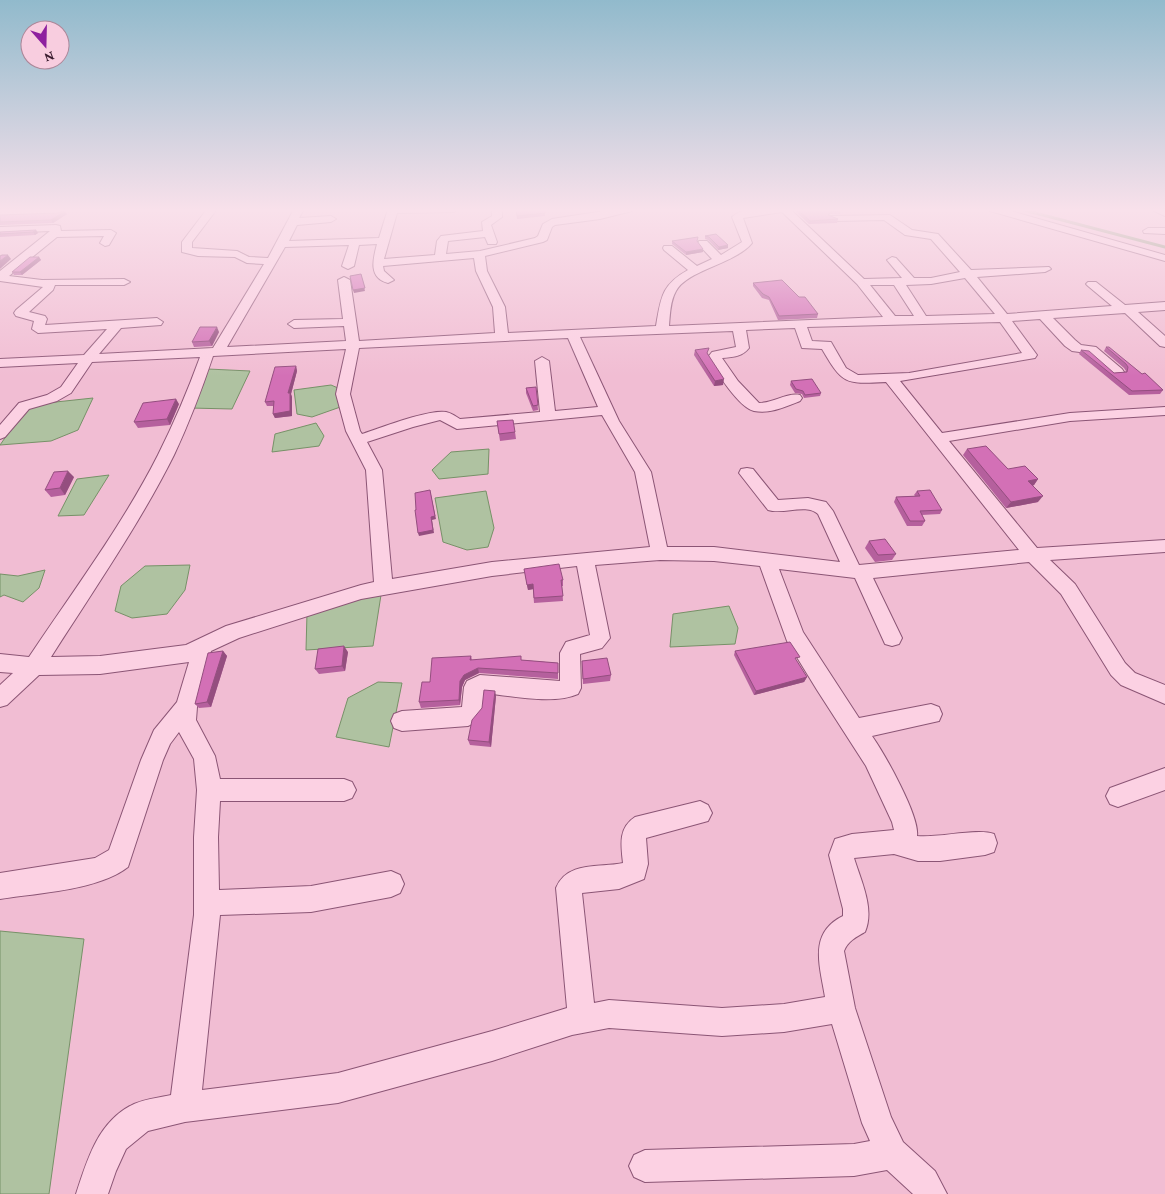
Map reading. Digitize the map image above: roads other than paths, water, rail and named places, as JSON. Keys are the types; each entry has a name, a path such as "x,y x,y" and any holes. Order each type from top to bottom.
{"street":[{"path":"0,277 15,265"},
{"path":"0,698 34,666 126,524 166,455 213,352 268,265"},
{"path":"348,265 346,273 353,345 344,394 358,440 374,470 384,588"},
{"path":"377,265 379,272 388,280"},
{"path":"480,265 486,280 496,296 502,319 500,337"},
{"path":"688,265 696,271"},
{"path":"662,329 670,290 682,279 709,265"},
{"path":"843,265 861,282 892,320"},
{"path":"896,265 912,282"},
{"path":"807,345 826,345 841,370 850,377 856,378 909,377 1030,355 986,294 958,265"},
{"path":"861,282 931,281 966,274 1045,269"},
{"path":"0,277 13,278 25,282 124,282"},
{"path":"46,282 50,286 49,288 20,313 41,319 38,329 157,322"},
{"path":"898,282 922,319"},
{"path":"1092,284 1165,343"},
{"path":"0,363 662,329 922,319 1003,318 1165,306"},
{"path":"1043,315 1070,343 1078,348 1091,350 1117,372"},
{"path":"294,324 350,322"},
{"path":"800,324 810,359"},
{"path":"0,434 24,406 52,398 66,390 88,358 117,325"},
{"path":"739,326 743,348 738,352 717,355 715,357 719,364 756,407 772,407 795,398"},
{"path":"573,335 608,410 643,472 660,553"},
{"path":"542,361 548,416"},
{"path":"890,378 1033,554 1068,589 1118,668 1128,679 1165,695"},
{"path":"358,440 410,423 440,416 445,416 457,424 608,410"},
{"path":"939,438 1079,416 1165,411"},
{"path":"747,473 774,506 812,504 821,507 828,516 892,638"},
{"path":"0,663 34,666 100,665 189,652 233,632 362,592 492,569 585,559 660,553 714,554 856,571 1033,554 1165,546"},
{"path":"402,721 468,716 472,712 474,687 480,684 554,690 571,688 570,653 573,648 595,642 600,638 585,559"},
{"path":"767,560 794,634 874,758 903,820 906,830 904,838 896,843"},
{"path":"185,1107 207,903 206,837 209,790 207,766 204,756 185,721 186,707 203,646"},
{"path":"0,886 95,871 109,866 119,858 152,760 162,737 186,707"},
{"path":"854,729 931,714"},
{"path":"1118,796 1165,779"},
{"path":"209,790 344,790"},
{"path":"582,1019 569,888 572,884 580,881 621,876 635,870 636,864 632,841 633,833 637,828 643,825 700,813"},
{"path":"931,1194 924,1182 892,1153 877,1123 841,1008 831,951 835,938 844,929 856,923 856,909 841,855 844,848 855,844 896,843 916,850 985,843"},
{"path":"207,903 311,899 391,884"},
{"path":"92,1194 101,1166 115,1138 140,1117 185,1107 338,1088 432,1063 582,1019 609,1014 722,1022 784,1018 841,1008"},
{"path":"645,1166 854,1160 892,1153"}]}
